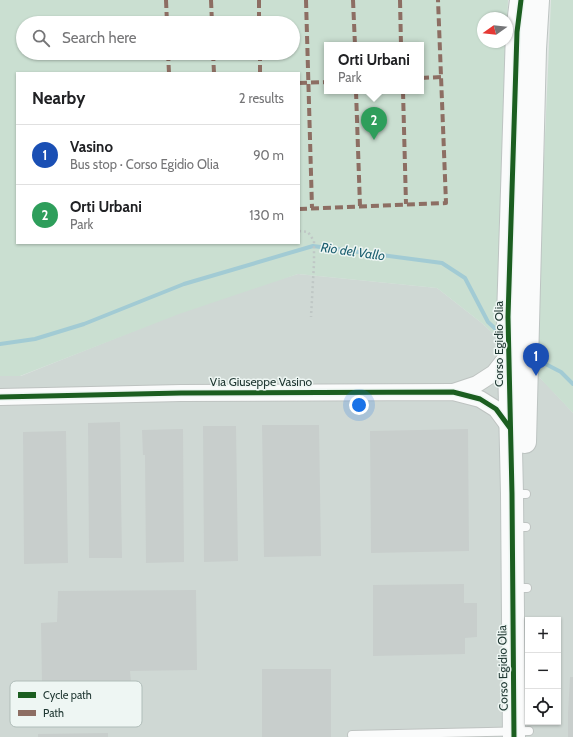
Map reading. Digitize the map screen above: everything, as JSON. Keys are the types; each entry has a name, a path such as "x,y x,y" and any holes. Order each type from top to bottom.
{"street":[{"name":"Corso Egidio Olia","path":"519,494 510,428 508,317 517,32 520,0"},
{"name":"Corso Egidio Olia","path":"523,732 519,588 519,494 525,427 535,50 538,0"},
{"name":"Via Giuseppe Vasino","path":"453,392 477,384 494,373 509,354"},
{"name":"Via Giuseppe Vasino","path":"0,397 196,392 453,392 480,400 496,409 510,428"},
{"name":"Corso Egidio Olia","path":"519,588 527,689"}],"lane":[{"path":"352,735 523,732"}],"path":[{"path":"300,231 308,232 314,241 311,317"}],"shaded area":[{"path":"298,274 437,288 483,324 546,384 573,413 573,737 0,737 0,376 21,376 209,301"}],"green space":[{"path":"0,0 508,0 508,12 477,12 477,48 506,48 499,339 483,324 437,288 298,274 179,314 20,376 0,376"},
{"path":"551,0 573,0 573,413 537,375 537,319"}],"building":[{"path":"120,422 122,558 89,558 88,423"},
{"path":"262,425 319,425 321,556 264,557"},
{"path":"203,426 236,426 238,561 204,562"},
{"path":"183,429 184,562 146,563 145,455 143,455 142,430"},
{"path":"468,429 469,551 371,553 370,431"},
{"path":"66,431 68,563 24,564 23,432"},
{"path":"464,584 464,603 477,603 477,637 465,638 465,654 373,656 373,585"},
{"path":"196,590 197,670 130,671 131,681 42,681 41,623 57,622 58,591"},
{"path":"262,669 331,669 331,737 262,737"},
{"path":"570,677 573,677 573,737 568,737"},
{"path":"108,733 108,737 38,737 38,734"}],"waterway":[{"name":"Rio del Vallo","path":"0,344 35,339 84,324 184,284 313,246 442,263 465,278 488,322 501,334"},
{"name":"Rio del Vallo","path":"534,358 561,372 573,384"}],"marked path":[{"path":"166,0 167,16"},
{"path":"211,0 212,16"},
{"path":"259,0 259,16"},
{"path":"306,0 312,208"},
{"path":"353,0 355,42"},
{"path":"400,0 401,42"},
{"path":"300,209 446,203 438,0"},
{"path":"168,60 169,72"},
{"path":"213,60 214,72"},
{"path":"260,60 260,72"},
{"path":"424,78 441,77"},
{"path":"300,83 324,82"},
{"path":"356,94 360,206"},
{"path":"403,94 406,204"}],"cycle path":[{"path":"514,737 512,494 508,317 517,32 521,0"},
{"path":"0,397 181,393 453,392 480,399 496,409 510,428"}],"place":[{"name":"Orti Urbani","path":"374,140"},
{"name":"Vasino","path":"536,376"}]}
